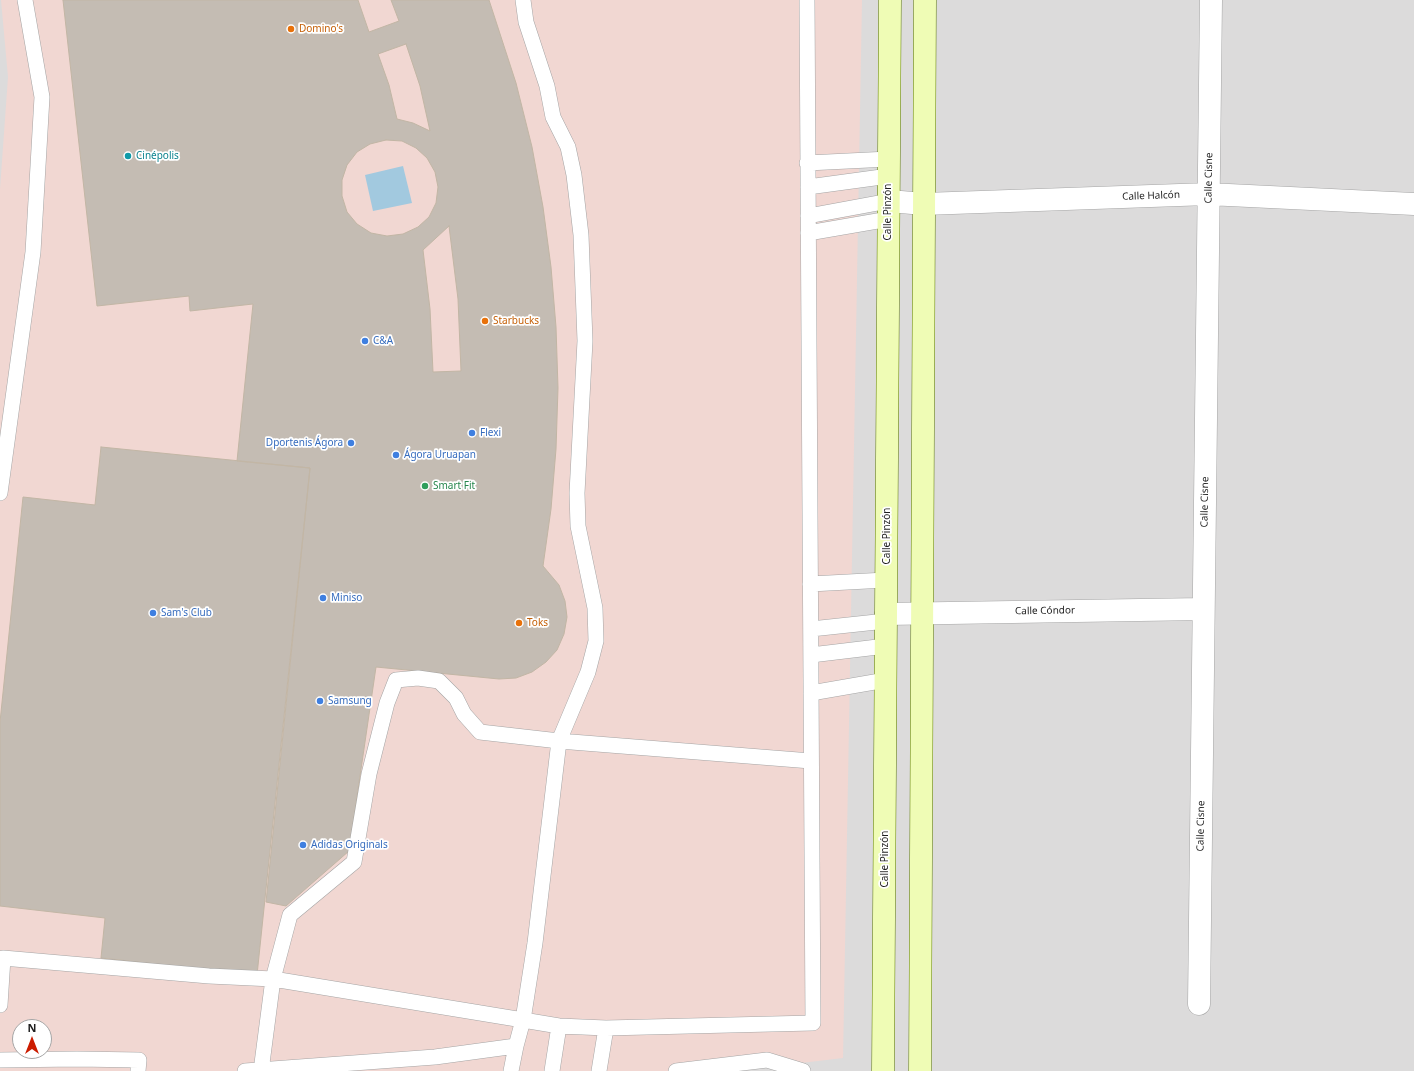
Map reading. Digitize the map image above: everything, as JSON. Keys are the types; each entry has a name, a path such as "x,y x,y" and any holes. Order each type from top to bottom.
{"main road":[{"name":"Calle Pinzón","path":"883,1071 890,0"},
{"path":"920,1071 925,0"}],"street":[{"name":"Calle Cisne","path":"1198,1004 1211,0"},
{"name":"Calle Halcón","path":"889,210 924,204 1208,194 1414,204"},
{"name":"Calle Cóndor","path":"886,618 922,612 1203,609"}],"lane":[{"path":"0,493 33,252 42,97 25,0"},
{"path":"511,1071 523,1020 535,943 559,741 588,672 596,641 595,608 578,526 577,493 585,341 584,282 581,235 574,175 568,147 553,117 547,86 526,22 523,0"},
{"path":"0,1005 3,958 201,975 273,979 559,1026 606,1028 813,1023 807,0"},
{"path":"807,163 889,167"},
{"path":"808,187 889,167"},
{"path":"808,216 889,210"},
{"path":"808,233 889,210"},
{"path":"810,584 886,580"},
{"path":"810,629 886,618"},
{"path":"810,655 886,646"},
{"path":"262,1070 273,979 290,915 354,862 369,774 387,703 396,680 418,678 439,681 456,698 464,714 480,732 559,741 811,760"},
{"path":"811,693 886,680"},
{"path":"552,1071 559,1026"},
{"path":"599,1071 606,1028"},
{"path":"245,1071 314,1068 435,1057 516,1046"},
{"path":"0,1060 139,1060 138,1071"},
{"path":"676,1071 767,1060 803,1071"}],"shaded area":[{"path":"0,0 1414,0 1414,1071 0,1071"},
{"path":"1,0 862,0 843,1058 734,1071 0,1071 0,189 8,77"}],"water":[{"path":"403,166 412,203 373,211 365,175"}],"building":[{"name":"Ágora Uruapan","path":"63,0 358,0 369,32 399,21 391,0 489,0 516,83 532,147 543,207 551,267 556,327 558,388 556,449 551,509 543,566 559,585 565,601 567,617 564,634 557,650 546,662 532,672 516,678 499,679 376,667 349,851 286,906 266,902 310,468 237,461 253,304 190,311 189,296 97,306","holes":["406,44 420,86 430,131 413,123 397,119 389,85 378,54","386,140 402,141 416,148 427,158 435,172 438,187 436,203 429,217 418,227 403,234 387,236 371,233 357,224 347,212 342,196 342,180 347,165 357,152 370,144","449,226 458,299 461,371 433,372 430,309 423,250"]},
{"name":"Sam's Club","path":"101,447 310,468 257,975 101,958 105,918 0,906 0,722 23,497 95,505"}],"place":[{"name":"Domino's","path":"291,29"},
{"name":"Cinépolis","path":"128,156"},
{"name":"Starbucks","path":"485,321"},
{"name":"C&A","path":"365,341"},
{"name":"Flexi","path":"472,433"},
{"name":"Dportenis Ágora","path":"351,443"},
{"name":"Ágora Uruapan","path":"396,455"},
{"name":"Smart Fit","path":"425,486"},
{"name":"Miniso","path":"323,598"},
{"name":"Sam's Club","path":"153,613"},
{"name":"Toks","path":"519,623"},
{"name":"Samsung","path":"320,701"},
{"name":"Adidas Originals","path":"303,845"}]}
